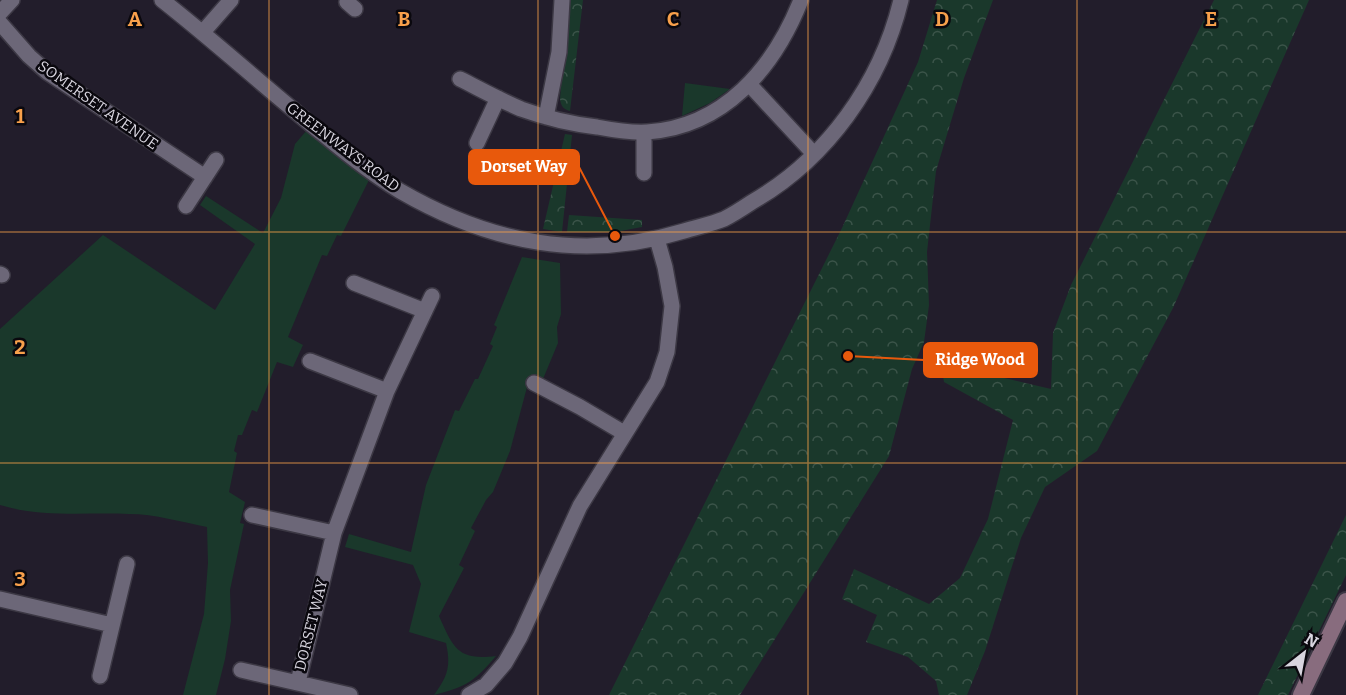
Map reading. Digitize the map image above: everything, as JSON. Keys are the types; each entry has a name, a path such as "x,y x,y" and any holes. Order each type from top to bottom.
{"main road":[{"path":"1301,695 1346,601"}],"street":[{"path":"0,13 12,0"},
{"name":"GREENWAYS ROAD","path":"162,0 347,153 399,190 435,210 490,231 551,245 617,246 657,239 723,219 780,187 836,131 868,84 886,50 901,0"},
{"path":"203,32 231,0"},
{"path":"546,117 559,52 562,0"},
{"path":"460,79 498,98 546,117 574,124 644,133 667,130 712,114 733,100 768,62 782,40 801,0"},
{"name":"SOMERSET AVENUE","path":"0,23 29,56 47,72 205,177"},
{"path":"749,84 814,154"},
{"path":"477,143 498,98"},
{"path":"644,133 644,173"},
{"path":"186,206 216,160"},
{"path":"469,695 486,685 505,663 520,637 580,506 657,382 667,352 672,306 657,239"},
{"path":"354,283 425,311"},
{"name":"DORSET WAY","path":"298,682 334,533 387,392 432,296"},
{"path":"310,361 387,392"},
{"path":"534,383 551,385 624,433"},
{"path":"252,515 334,533"},
{"path":"100,676 127,564"},
{"path":"0,599 112,625"},
{"name":"DORSET WAY","path":"242,670 350,695"}],"green space":[{"path":"568,0 583,0 570,111 563,107 560,99"},
{"path":"937,0 993,0 964,78 936,171 927,252 929,305 924,342 912,369 889,456 740,695 609,695 842,228 918,62"},
{"path":"1214,0 1309,0 1173,308 1097,451 1045,487 1021,538 985,651 967,695 939,695 936,681 908,657 866,642 877,615 842,599 854,569 929,604 960,578 988,519 1013,420 944,382 941,363 1051,389 1053,333 1071,285"},
{"path":"685,83 730,89 710,103 682,116"},
{"path":"307,130 345,162 370,178 341,236 337,235 327,256 322,255 288,337 303,345 293,367 277,362 257,412 252,410 242,435 238,435 234,451 237,453 229,492 245,502 240,523 244,524 230,590 231,621 225,659 216,695 183,695 204,614 208,563 207,527 139,514 32,512 0,505 0,329 103,235 215,310 255,244 200,205 206,196 263,233 281,198 295,144"},
{"path":"565,134 572,135 562,232 543,229"},
{"path":"569,215 642,220 642,227 615,232 567,232"},
{"path":"522,257 560,263 561,314 557,327 558,343 543,379 530,376 510,451 493,492 486,500 471,528 475,531 459,565 464,568 439,616 448,636 458,650 473,656 496,656 482,672 469,682 434,695 447,670 446,643 409,632 421,584 413,565 345,547 349,534 411,552 426,485 455,410 459,411 475,379 478,379 493,346 490,344 497,327 494,325"},
{"path":"1346,515 1346,575 1288,695 1258,695"}],"place":[{"name":"Dorset Way","path":"615,236"},
{"name":"Ridge Wood","path":"848,356"}]}
